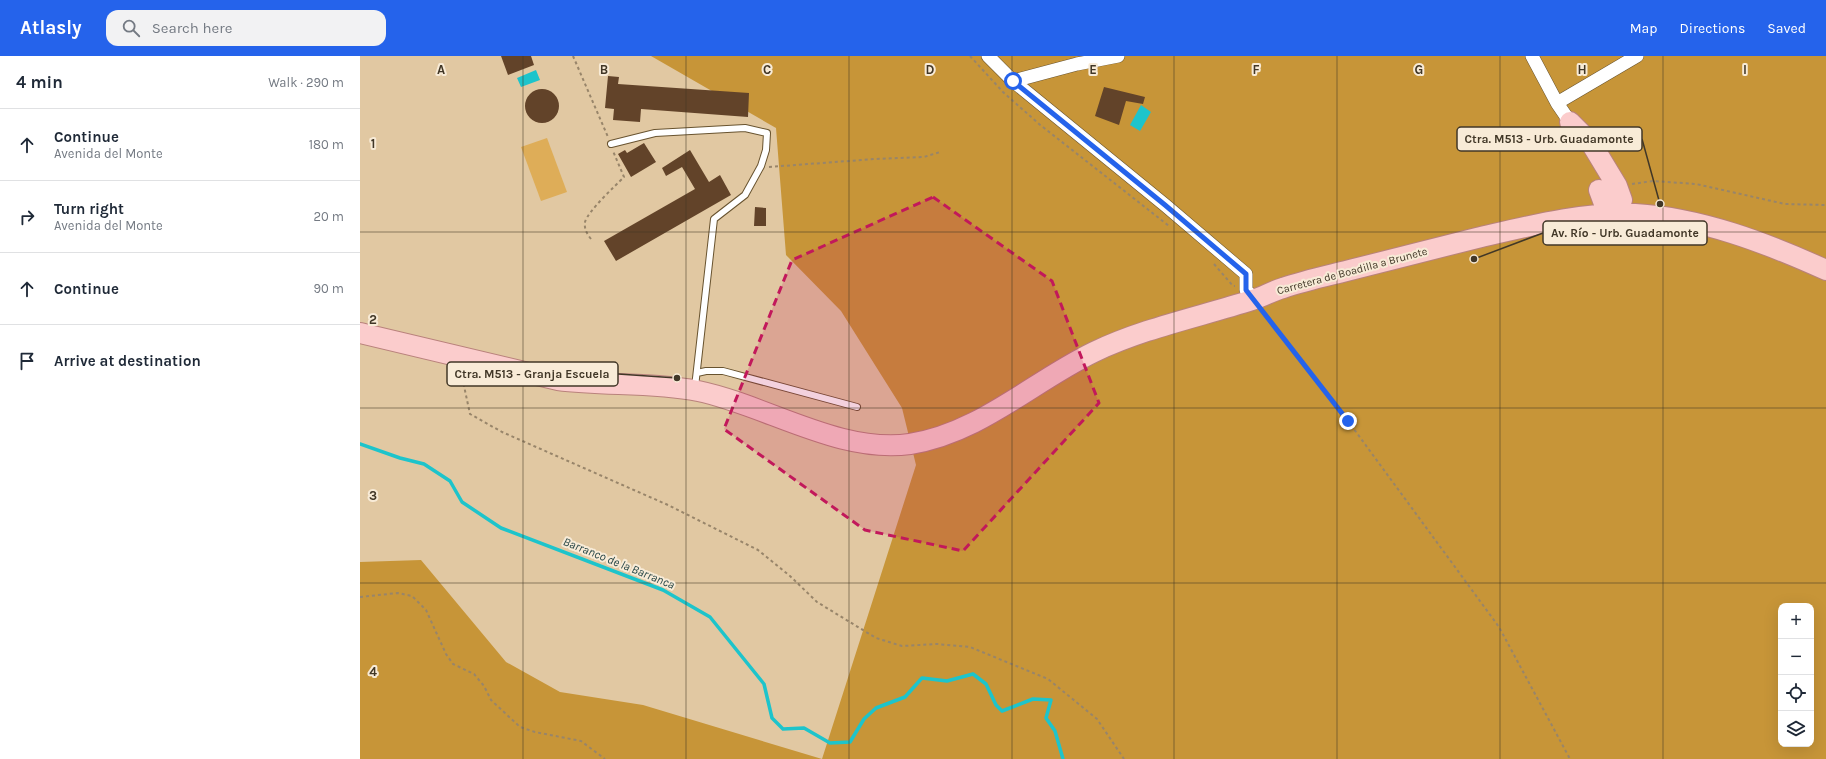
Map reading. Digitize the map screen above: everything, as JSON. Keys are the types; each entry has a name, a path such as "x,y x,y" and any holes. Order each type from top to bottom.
{"main road":[{"path":"1570,122 1579,150 1610,200 1659,216 1714,227 1767,245 1825,275"},
{"name":"Carretera de Boadilla a Brunete","path":"360,333 458,358 583,384 657,386 696,382 729,399 828,435 851,441 887,445 910,444 942,436 970,424 1074,362 1108,346 1175,321 1250,295 1455,243 1480,233 1610,200"},
{"path":"1404,268 1424,258 1558,227 1610,200"},
{"path":"1250,295 1283,297 1571,230 1612,224 1631,224 1677,230 1722,242 1825,275"}],"street":[{"path":"988,56 1013,81 1165,205 1246,274 1250,295"},
{"path":"1013,81 1076,64 1118,56"},
{"path":"1532,56 1557,103 1570,122"},
{"path":"1557,103 1637,56"}],"lane":[{"path":"611,144 655,133 745,128 768,133 766,150 761,166 745,195 714,219 696,382"},
{"path":"696,382 706,371 723,371 857,407"}],"path":[{"path":"573,56 624,177 590,214 585,222 585,231 591,239"},
{"path":"970,56 1003,92 1039,124 1171,227"},
{"path":"761,166 769,167 854,160 924,157 940,152"},
{"path":"1610,200 1653,181 1696,184 1785,204 1826,205"},
{"path":"1210,259 1233,286 1250,295 1348,421 1499,627 1570,759"},
{"path":"458,358 470,414 502,432 668,505 758,550 790,576 816,602 876,638 902,646 937,644 970,647 1048,679 1097,719 1124,759"},
{"path":"360,597 398,593 412,596 426,610 446,654 453,664 474,674 484,686 491,700 520,727 535,732 581,741 605,759"}],"highlighted area":[{"path":"933,197 1052,281 1099,403 963,551 865,530 724,429 792,260"}],"shaded area":[{"path":"651,56 1826,56 1826,759 822,759 916,465 902,408 841,311 786,255 776,128"},
{"path":"547,138 567,192 541,201 521,147"},
{"path":"421,560 506,662 560,692 643,705 822,759 360,759 360,562"}],"water":[{"path":"536,70 540,80 521,87 517,78"},
{"path":"1141,105 1151,112 1140,131 1130,125"}],"building":[{"path":"501,56 531,56 534,65 508,75"},
{"path":"608,76 619,77 618,84 749,93 748,117 641,109 640,122 613,120 614,109 605,108"},
{"path":"1104,87 1145,97 1143,104 1126,101 1119,125 1095,116"},
{"path":"545,89 554,94 558,99 558,113 554,118 549,122 539,123 535,122 526,113 525,103 526,99 535,90"},
{"path":"644,143 656,162 631,177 618,154 625,150 627,153"},
{"path":"690,150 709,182 720,175 731,195 616,261 604,241 695,189 682,167 666,176 662,168"},
{"path":"755,207 766,208 766,226 754,226"}],"waterway":[{"name":"Barranco de la Barranca","path":"360,444 400,458 424,464 450,481 462,502 501,528 663,590 710,617 764,684 772,718 783,729 804,728 830,743 850,742 864,719 876,708 905,697 922,678 947,681 973,674 986,684 996,705 1002,711 1033,699 1051,700 1046,718 1055,731 1063,759"}],"place":[{"name":"Ctra. M513 - Urb. Guadamonte","path":"1660,204"},
{"name":"Av. Río - Urb. Guadamonte","path":"1474,259"},
{"name":"Ctra. M513 - Granja Escuela","path":"677,378"}],"route":[{"path":"1013,81 1165,205 1246,274 1246,290 1348,421"}]}
